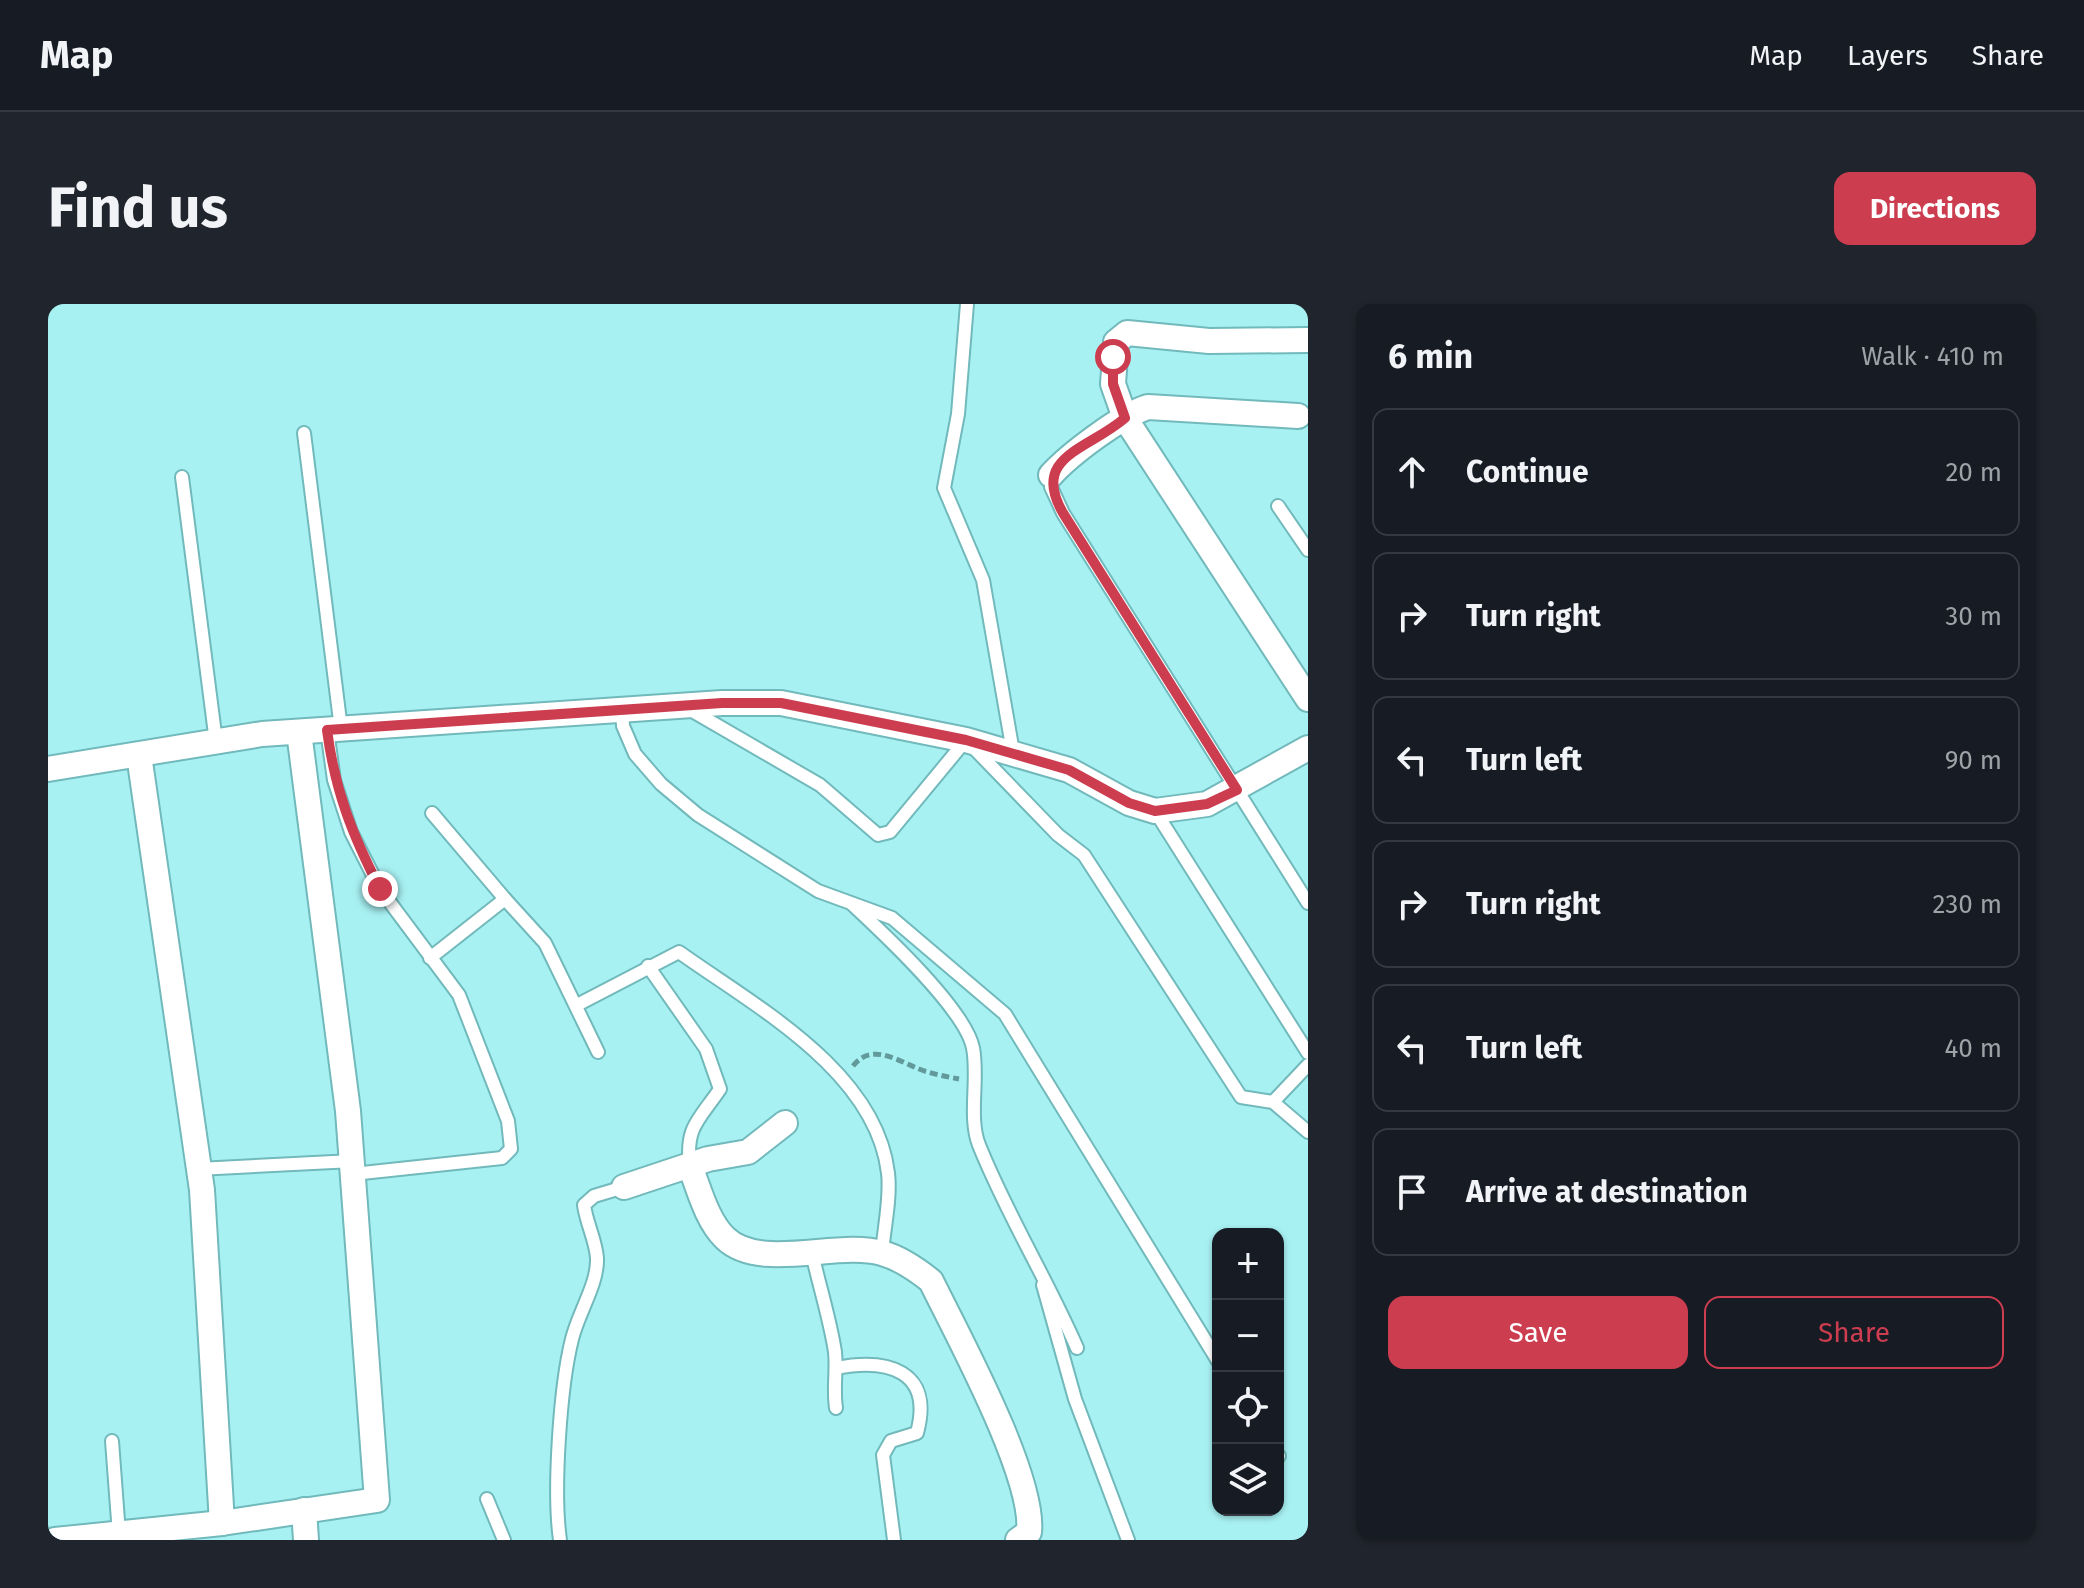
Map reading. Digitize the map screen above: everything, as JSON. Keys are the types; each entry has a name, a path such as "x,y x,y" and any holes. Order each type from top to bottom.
{"street":[{"path":"1308,340 1209,341 1127,333 1116,342 1113,357 1113,384 1125,418 1308,699"},
{"path":"1051,475 1064,461 1125,418 1148,407 1298,416"},
{"path":"48,769 299,732 682,706 781,703 1013,752 1069,770 1129,803 1155,811 1207,804 1308,748"},
{"path":"55,1540 222,1523 377,1500 353,1167 299,732"},
{"path":"139,755 198,1169 222,1523"},
{"path":"624,1187 748,1152 785,1123"},
{"path":"690,1166 723,1237 739,1248 812,1253 846,1249 882,1253 914,1267 931,1281 1012,1456 1031,1511 1029,1532 1018,1540"},
{"path":"304,1510 306,1540"}],"lane":[{"path":"967,304 958,414 944,488 949,507 962,527 983,580 1013,752"},
{"path":"198,1169 353,1167 502,1158 511,1149 508,1121 459,995 380,889 351,832 334,780 334,729 304,433"},
{"path":"1051,475 1051,487 1063,513 1308,903"},
{"path":"182,477 216,742"},
{"path":"1278,506 1308,550"},
{"path":"682,706 759,747 820,785 878,835 890,832 966,740 1058,835 1084,855 1241,1097 1273,1102 1308,1132"},
{"path":"622,711 623,726 635,754 661,784 698,815 798,880 892,918 1005,1014 1212,1351"},
{"path":"1155,811 1308,1053"},
{"path":"432,813 545,943 598,1052"},
{"path":"430,958 505,899"},
{"path":"853,904 901,948 946,1003 972,1044 977,1141 1077,1348"},
{"path":"577,1005 679,952 822,1058 856,1094 879,1132 888,1175 882,1253"},
{"path":"648,966 706,1049 720,1089 692,1126 687,1142 690,1166"},
{"path":"1273,1102 1308,1065"},
{"path":"560,1540 560,1441 571,1343 582,1304 595,1285 597,1256 584,1205 594,1196 624,1187"},
{"path":"812,1253 836,1368 832,1385 836,1408"},
{"path":"1040,1273 1071,1389 1128,1540"},
{"path":"836,1368 866,1362 890,1366 907,1375 916,1394 921,1417 917,1433 891,1441 883,1455 894,1540"},
{"path":"112,1441 119,1534"},
{"path":"487,1499 504,1540"}],"path":[{"path":"842,1079 856,1061 868,1055 889,1055 925,1072 976,1082"}],"route":[{"path":"380,889 351,832 334,780 327,730 722,703 781,703 955,737 1035,758 1069,770 1129,803 1155,811 1179,811 1207,804 1237,790 1063,513 1051,487 1051,475 1064,461 1125,418 1113,384 1113,357"}]}
